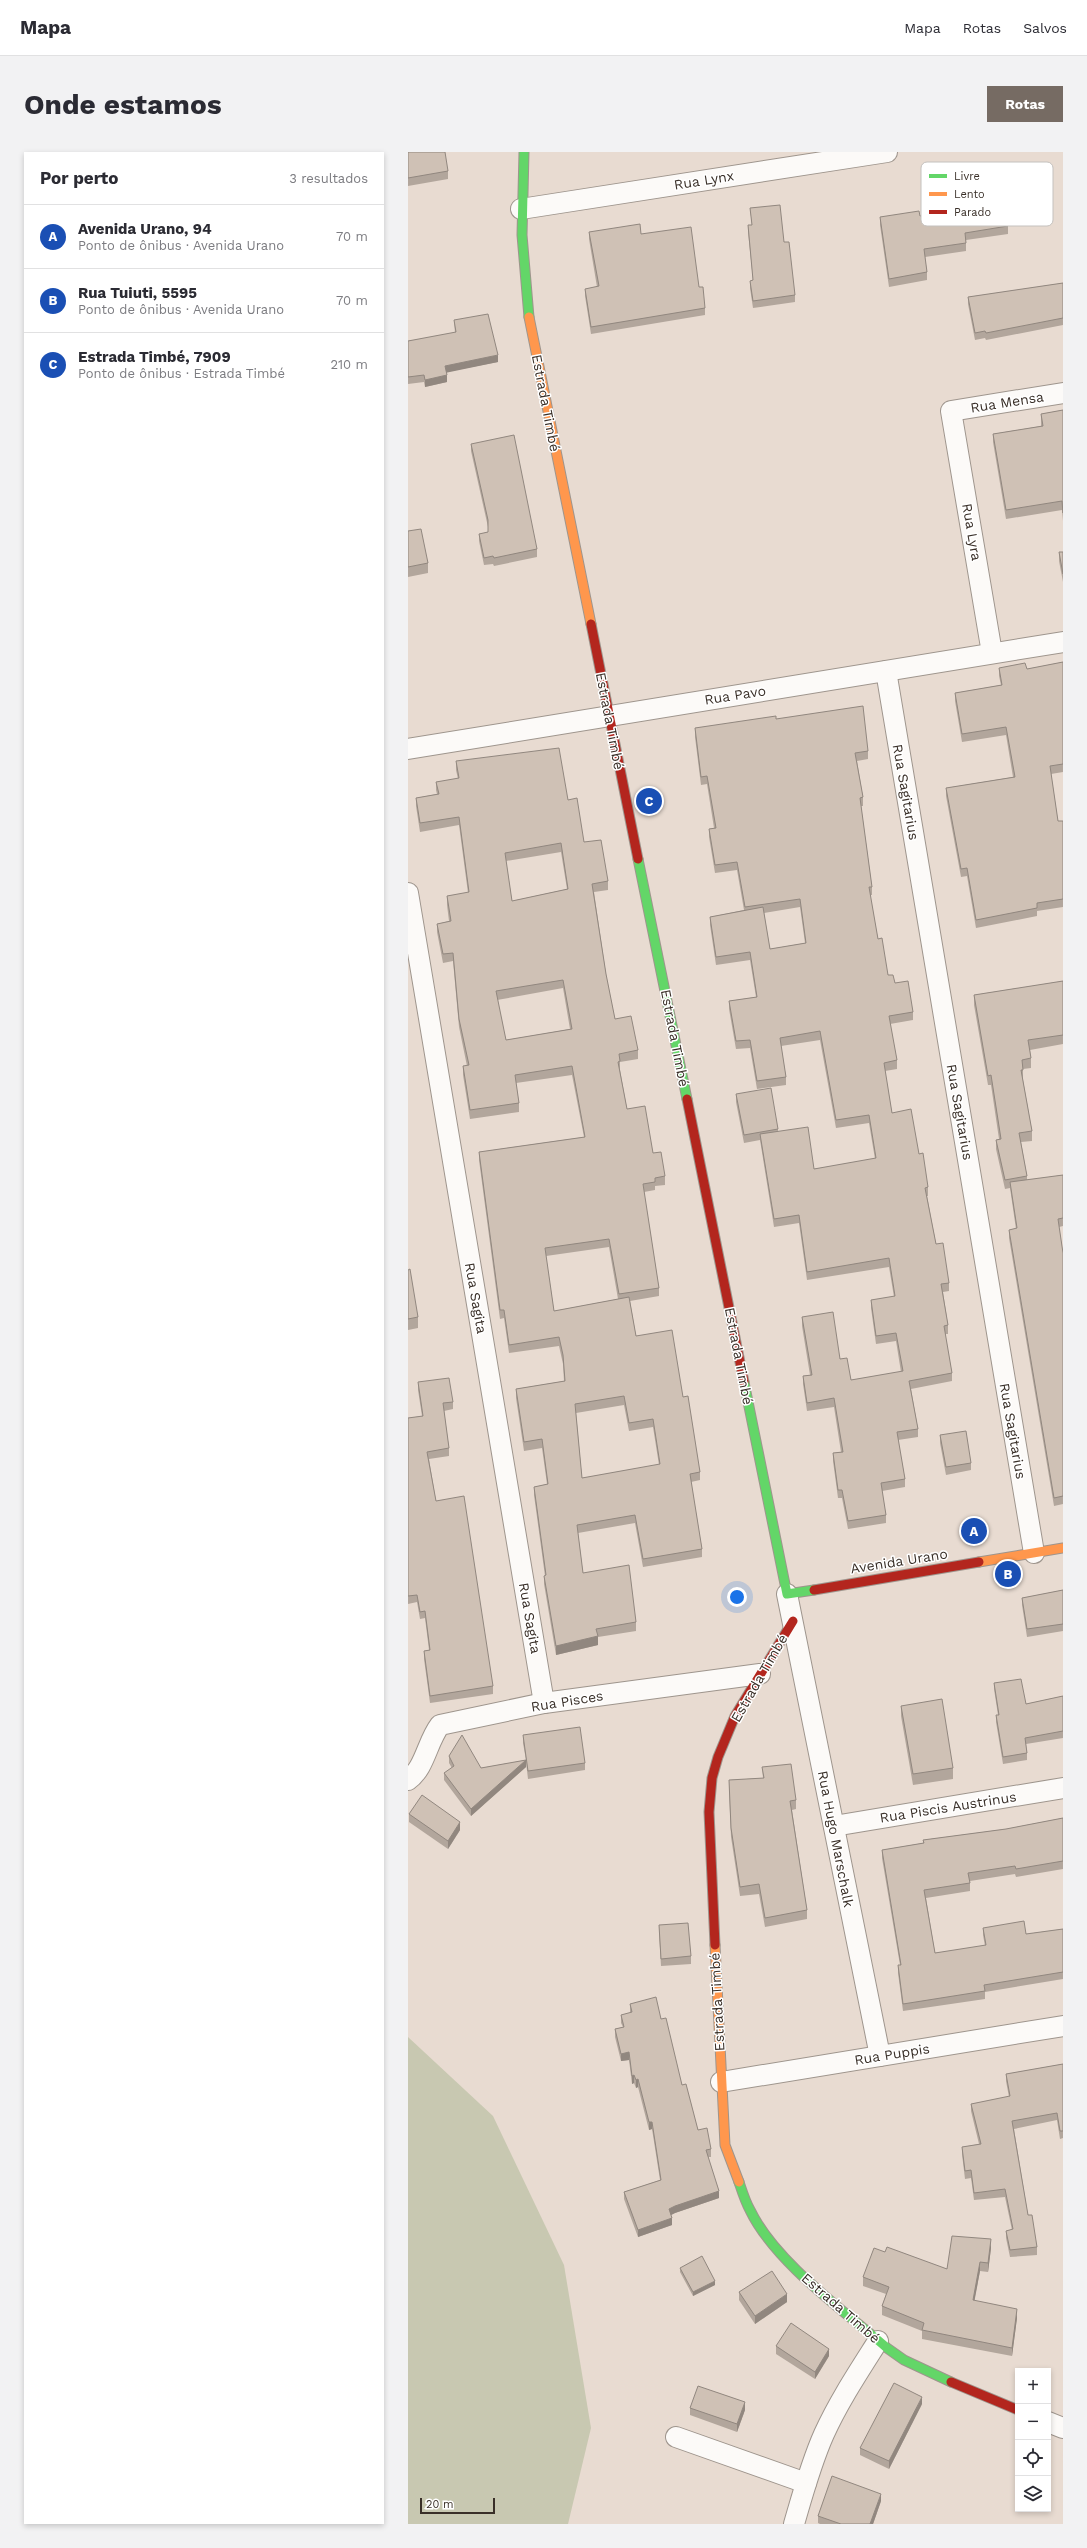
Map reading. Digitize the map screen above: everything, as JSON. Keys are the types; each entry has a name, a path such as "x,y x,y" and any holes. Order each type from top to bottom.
{"street":[{"name":"Estrada Timbé","path":"524,152 521,209 522,262 529,318 793,1621 760,1674 731,1727 712,1779 709,1812 725,2145 750,2211 772,2243 791,2264 878,2341 904,2360 1015,2409"},
{"name":"Rua Lynx","path":"521,209 886,152"},
{"name":"Rua Mensa","path":"951,411 1063,393"},
{"name":"Rua Lyra","path":"951,411 992,654"},
{"name":"Rua Pavo","path":"408,749 1063,642"},
{"name":"Rua Sagitarius","path":"886,671 1034,1553"},
{"name":"Rua Sagita","path":"408,893 544,1703"},
{"name":"Avenida Urano","path":"787,1594 1063,1548"},
{"name":"Rua Hugo Marschalk","path":"793,1621 880,2056"},
{"name":"Rua Pisces","path":"408,1780 421,1763 432,1736 440,1725 544,1703 760,1674"},
{"name":"Rua Piscis Austrinus","path":"834,1826 1063,1788"},
{"name":"Rua Puppis","path":"721,2082 1063,2026"},
{"path":"794,2524 806,2483 825,2433 840,2403 878,2341"},
{"path":"1051,2423 1063,2428"},
{"path":"676,2436 806,2483"}],"green space":[{"path":"408,2037 493,2116 564,2265 591,2428 568,2524 408,2524"}],"building":[{"path":"408,152 445,152 448,171 408,178"},
{"path":"780,205 784,242 789,242 795,295 753,301 750,281 753,280 748,225 752,225 750,208"},
{"path":"919,211 921,226 1008,226 965,233 966,243 924,249 927,272 889,279 880,217"},
{"path":"640,224 641,234 691,227 699,287 703,287 705,308 591,327 585,289 599,286 589,232"},
{"path":"1063,283 1063,318 986,333 985,331 975,333 968,297"},
{"path":"488,314 498,355 445,366 447,375 425,380 424,375 408,377 408,341 456,332 454,320"},
{"path":"1063,410 1063,513 1062,501 1006,510 993,434 1043,426 1041,414"},
{"path":"514,435 537,549 494,558 493,556 484,558 479,534 488,532 488,520 471,444"},
{"path":"421,529 428,563 408,567 408,531"},
{"path":"1059,552 1063,552 1063,574"},
{"path":"1063,662 1063,764 1050,766 1058,821 1063,821 1063,899 1037,903 1037,908 976,920 967,868 961,869 946,788 1015,777 1006,727 962,734 955,693 1002,685 999,668 1025,663 1027,669"},
{"path":"863,706 868,751 855,753 863,797 860,798 872,887 869,887 878,939 882,938 888,975 893,975 895,983 908,981 913,1012 889,1016 897,1060 884,1063 892,1113 911,1109 919,1154 923,1153 928,1187 925,1188 936,1244 943,1243 949,1283 941,1284 948,1325 944,1326 952,1373 909,1381 918,1429 897,1432 905,1479 881,1483 886,1515 848,1521 842,1490 838,1490 833,1453 843,1452 834,1398 807,1403 803,1376 812,1375 802,1317 833,1312 840,1359 847,1358 851,1380 903,1371 896,1333 876,1336 871,1300 895,1296 889,1258 807,1272 799,1215 774,1219 760,1134 808,1127 814,1169 876,1158 869,1115 836,1120 820,1031 780,1038 786,1077 757,1081 750,1040 736,1041 729,1001 757,997 750,952 716,957 710,917 763,907 770,949 806,943 800,899 745,907 737,862 715,865 709,829 716,828 707,776 701,777 695,728 776,716 776,719"},
{"path":"559,748 568,800 577,798 584,842 601,840 608,881 592,884 606,974 615,1019 631,1016 638,1050 619,1054 620,1061 618,1062 627,1109 645,1106 653,1153 661,1152 665,1176 655,1178 655,1182 643,1184 659,1288 619,1294 609,1239 545,1248 554,1311 629,1297 636,1336 672,1330 683,1397 688,1396 700,1472 690,1474 702,1549 643,1559 635,1515 577,1525 583,1573 629,1565 636,1622 596,1629 598,1636 556,1646 544,1576 546,1575 534,1487 548,1484 542,1439 524,1442 516,1389 565,1381 563,1355 559,1337 509,1345 504,1310 500,1310 479,1152 585,1137 572,1066 515,1075 519,1103 470,1110 463,1066 469,1065 459,1019 453,953 443,954 437,924 451,921 447,896 469,892 459,817 420,823 416,798 439,794 436,782 459,778 456,761","holes":["561,843 568,889 512,901 505,853","563,980 572,1029 506,1040 496,991","624,1396 629,1423 653,1419 660,1464 582,1478 575,1404"]},
{"path":"1063,981 1063,1035 1028,1040 1031,1058 1022,1060 1023,1070 1021,1070 1032,1131 1019,1133 1027,1176 1005,1180 996,1140 1001,1139 991,1075 988,1076 974,995"},
{"path":"771,1088 778,1129 744,1135 736,1094"},
{"path":"1063,1175 1063,1218 1058,1219 1063,1253 1063,1496 1054,1498 1009,1230 1017,1228 1010,1182"},
{"path":"410,1269 418,1317 408,1319 408,1270"},
{"path":"449,1378 453,1402 443,1403 449,1448 427,1452 436,1501 464,1496 493,1686 430,1696 424,1651 430,1650 425,1611 420,1612 417,1595 408,1596 408,1418 423,1416 418,1382"},
{"path":"966,1431 971,1463 946,1467 940,1435"},
{"path":"1063,1590 1063,1624 1027,1629 1022,1598"},
{"path":"1021,1679 1026,1704 1063,1696 1063,1731 1025,1738 1027,1753 1003,1757 996,1715 999,1715 994,1683"},
{"path":"942,1699 953,1768 913,1774 901,1706"},
{"path":"580,1727 585,1763 528,1771 523,1735"},
{"path":"462,1735 481,1768 526,1760 471,1809 444,1773 454,1766 449,1756"},
{"path":"791,1764 796,1800 790,1801 807,1910 765,1918 759,1884 740,1887 731,1828 729,1780 764,1778 762,1767"},
{"path":"422,1795 460,1822 448,1841 409,1814"},
{"path":"1063,1818 1063,1861 1016,1869 1015,1866 968,1873 970,1883 924,1890 935,1953 986,1945 983,1928 1024,1921 1026,1934 1063,1929 1063,1972 984,1985 985,1991 903,2004 898,1965 901,1965 882,1850 924,1843 923,1840 1006,1829"},
{"path":"688,1923 691,1956 661,1959 659,1925"},
{"path":"656,1997 661,2019 666,2018 682,2085 686,2084 698,2130 707,2128 711,2149 706,2150 719,2191 675,2206 669,2209 672,2218 638,2230 624,2192 661,2180 652,2122 649,2122 638,2079 636,2080 634,2075 632,2076 629,2052 621,2054 615,2029 624,2027 621,2015 632,2012 630,2004"},
{"path":"1063,2064 1063,2131 1060,2131 1057,2113 1012,2121 1028,2215 1032,2215 1037,2247 1010,2250 1006,2231 1013,2229 1005,2189 974,2193 971,2170 965,2171 962,2147 981,2144 971,2104 1010,2096 1006,2074"},
{"path":"952,2236 991,2239 988,2263 980,2262 973,2300 1017,2309 1012,2348 922,2330 924,2323 882,2306 889,2287 863,2277 874,2248 885,2252 887,2247 947,2269"},
{"path":"702,2256 715,2281 693,2292 680,2268"},
{"path":"772,2271 787,2294 755,2316 739,2292"},
{"path":"791,2323 829,2349 815,2372 776,2346"},
{"path":"894,2383 922,2397 889,2461 860,2448"},
{"path":"698,2386 745,2402 737,2424 690,2408"},
{"path":"832,2476 881,2494 870,2524 841,2524 818,2516"}],"traffic: fast":[{"path":"524,152 522,235 529,317"},
{"path":"638,859 687,1099"},
{"path":"744,1382 787,1594 814,1590"},
{"path":"739,2182 748,2207 761,2229 776,2248 811,2284 887,2348 904,2360 951,2382"}],"traffic: slow":[{"path":"529,317 591,624"},
{"path":"979,1562 1063,1548"},
{"path":"715,1945 725,2145 739,2182"}],"traffic: jam":[{"path":"591,624 638,859"},
{"path":"687,1099 744,1382"},
{"path":"814,1590 979,1562"},
{"path":"715,1945 709,1812 712,1778 718,1757 735,1716 793,1621"},
{"path":"951,2382 1015,2409"}],"place":[{"name":"Estrada Timbé, 7909","path":"649,801"},
{"name":"Avenida Urano, 94","path":"974,1531"},
{"name":"Rua Tuiuti, 5595","path":"1008,1574"}]}
